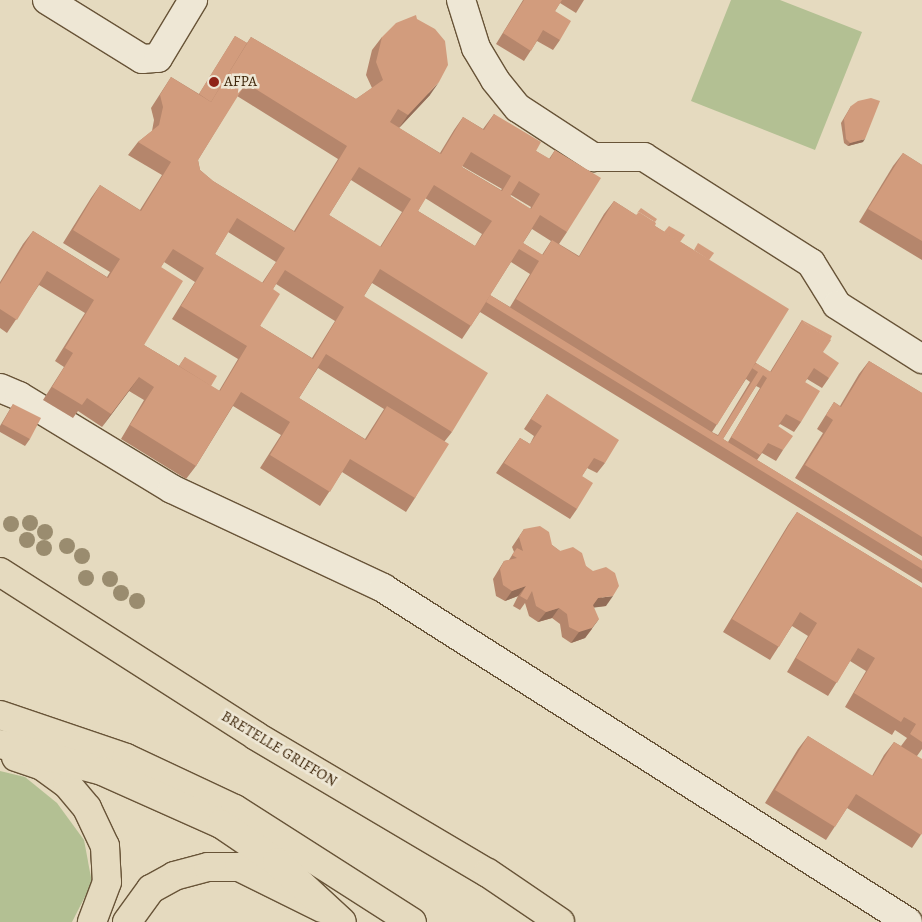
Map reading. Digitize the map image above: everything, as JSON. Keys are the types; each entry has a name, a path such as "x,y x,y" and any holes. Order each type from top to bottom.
{"main road":[{"name":"BRETELLE GRIFFON","path":"0,572 256,736 488,874 560,922"},
{"path":"0,715 126,758 235,809 412,922"},
{"path":"0,724 43,730"},
{"path":"0,744 102,771 221,824 277,862 335,916"},
{"path":"0,752 42,766 67,784 87,808 105,846 107,882 92,922"},
{"path":"127,922 151,889 174,876 208,867 239,867 335,916"}],"lane":[{"path":"47,0 142,59 158,58 192,0"},
{"path":"461,0 476,48 494,80 518,108 593,157 644,157 811,263 837,306 922,359"},
{"path":"0,388 19,396 172,489 383,588 908,922"}],"green space":[{"path":"731,0 780,0 862,32 815,150 691,101"},
{"path":"0,771 25,777 57,803 84,840 92,883 72,922 0,922"}],"building":[{"path":"524,0 562,0 555,11 571,21 560,40 543,30 531,51 503,33"},
{"path":"416,15 417,19 435,29 445,41 448,65 439,82 408,115 398,109 390,122 441,154 463,117 484,130 494,114 541,142 536,151 550,159 555,150 601,178 567,232 540,215 523,243 543,255 552,240 579,257 614,201 636,215 639,212 656,223 655,226 789,309 717,425 516,299 539,261 519,249 471,326 380,269 364,296 488,373 452,432 326,354 299,398 366,440 387,406 449,444 415,498 350,459 330,492 270,455 290,422 241,392 196,466 130,425 154,387 139,377 111,414 87,398 82,405 52,387 73,353 65,348 94,300 47,271 17,320 0,309 0,284 33,231 108,278 120,259 73,230 100,185 141,211 171,162 138,142 159,125 163,107 160,95 171,77 211,102 251,37 356,99 383,80 376,62 382,37 396,23","holes":["246,83 347,146 295,232 213,181 200,170 198,160","471,152 511,176 502,191 462,167","359,167 411,199 381,247 329,215","519,181 540,194 531,209 510,196","434,185 492,221 475,246 418,211","237,218 285,248 263,283 215,254","173,249 204,268 181,306 247,346 220,391 144,345 183,281 161,267","285,270 344,307 313,359 260,326 280,294 273,289"]},
{"path":"235,36 247,43 211,102 199,94"},
{"path":"871,98 880,101 865,139 850,143 846,139 844,119 851,106 858,101"},
{"path":"903,153 922,165 922,241 868,209"},
{"path":"641,208 657,219 655,222 639,212 637,213"},
{"path":"669,226 685,235 680,242 664,232"},
{"path":"698,243 714,253 709,260 694,250"},
{"path":"490,295 718,436 758,372 752,368 756,363 771,372 802,321 831,340 823,352 839,363 829,378 814,368 805,382 820,391 801,422 786,414 778,426 793,436 783,450 768,443 760,455 731,437 767,378 763,375 723,439 922,561 922,569 486,302"},
{"path":"802,320 832,336 830,340 802,321 797,328"},
{"path":"185,357 217,376 211,386 179,366"},
{"path":"869,361 922,393 922,537 805,465 833,420 826,415 834,402 841,407"},
{"path":"547,394 619,440 605,463 594,458 582,476 593,483 577,509 504,463 520,438 530,444 542,426 531,419"},
{"path":"13,404 41,418 30,439 2,424"},
{"path":"797,512 922,588 922,742 910,734 916,724 904,717 901,722 854,693 875,658 858,648 837,683 796,658 817,623 800,612 779,647 732,619"},
{"path":"540,526 549,532 552,545 560,551 573,547 582,553 586,566 593,571 606,567 615,573 619,586 613,596 598,598 593,605 599,619 592,628 579,632 569,627 567,614 559,608 546,612 536,606 532,591 527,600 520,596 526,586 512,591 503,585 500,569 504,561 517,558 512,555 517,548 523,551 519,537 524,529"},
{"path":"808,736 873,776 894,742 922,759 921,835 856,794 835,827 775,790"}],"place":[{"name":"AFPA","path":"214,82"}]}
